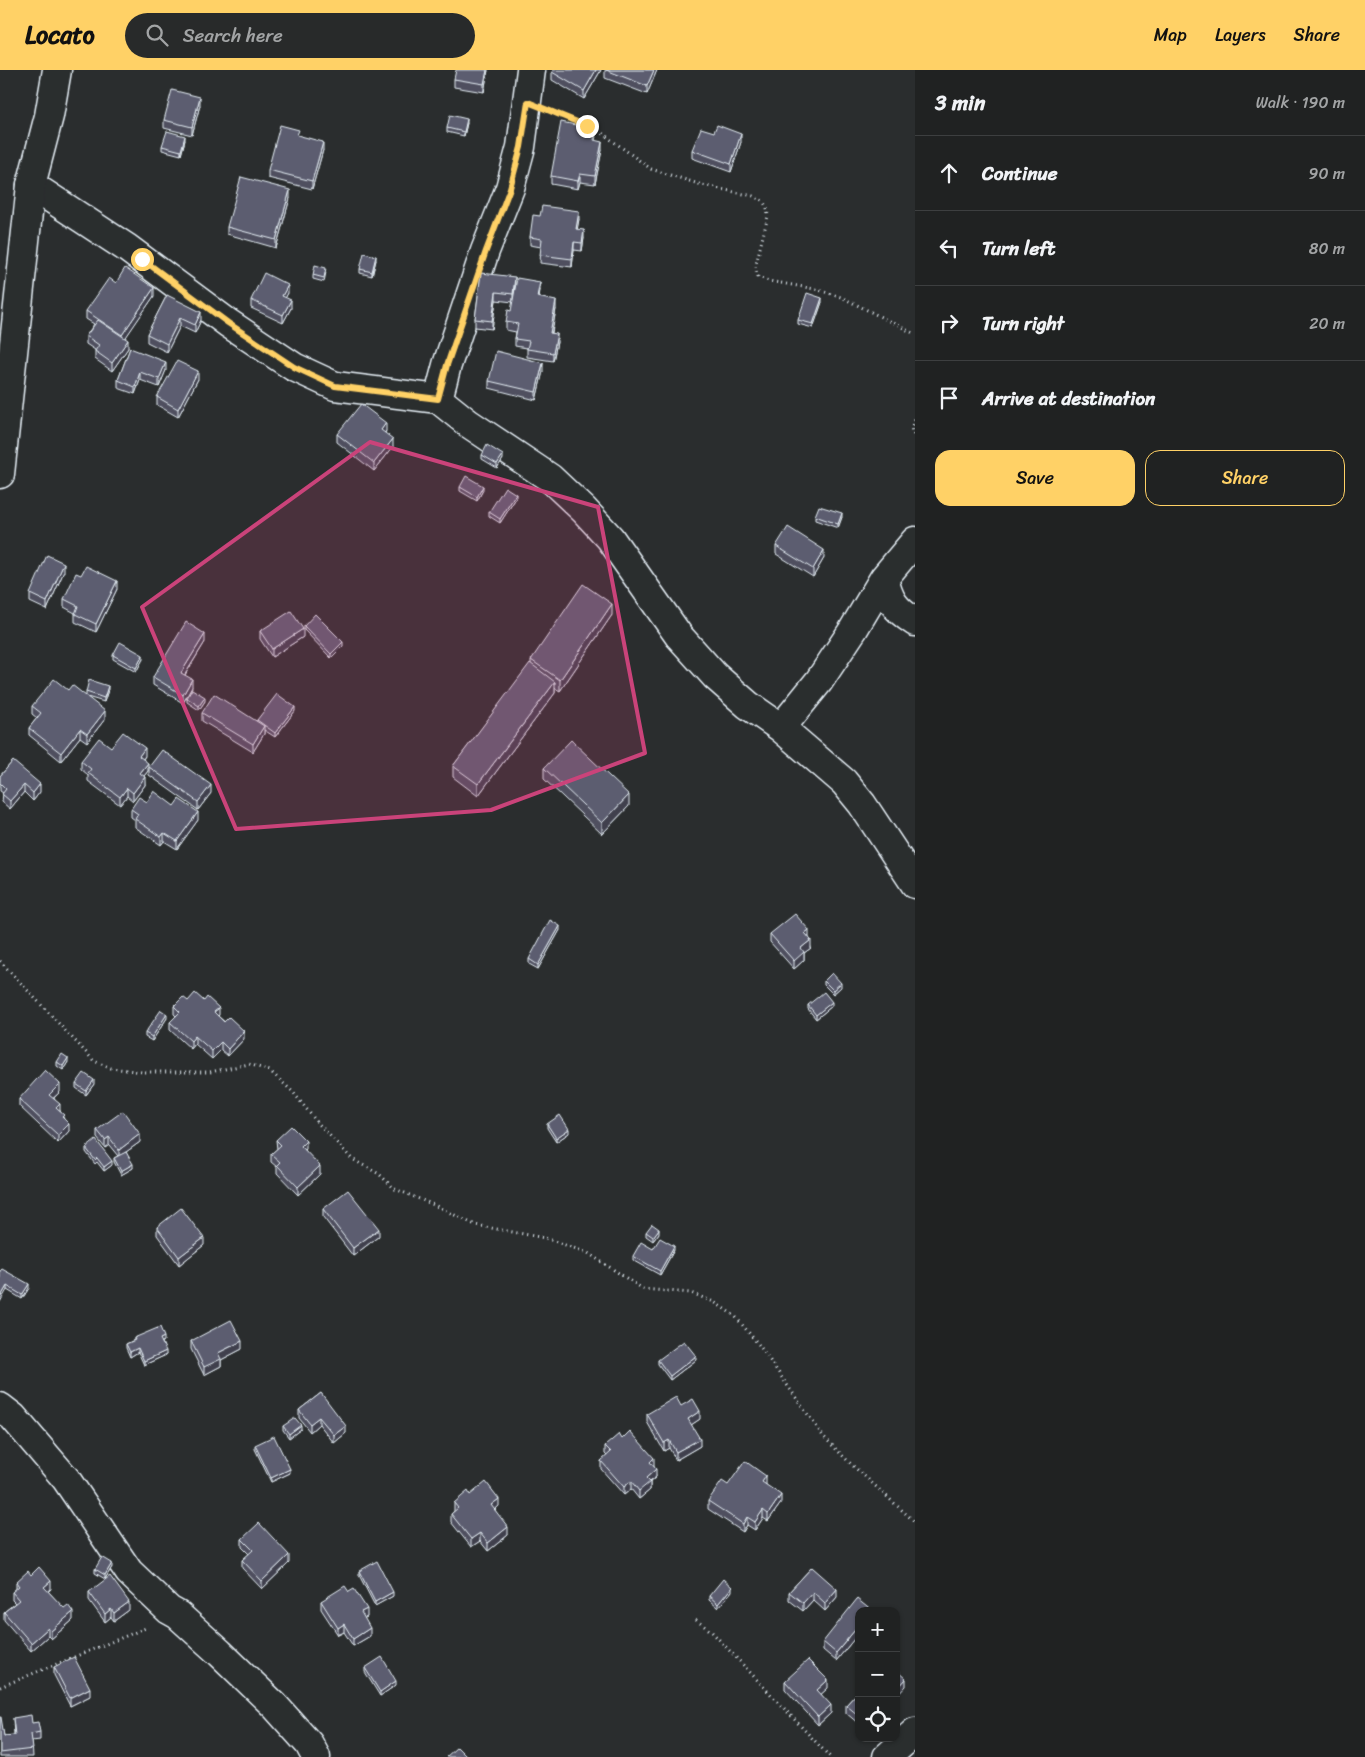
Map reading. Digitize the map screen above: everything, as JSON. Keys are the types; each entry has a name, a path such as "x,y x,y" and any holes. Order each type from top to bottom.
{"street":[{"path":"0,474 31,185 49,116 57,70"},
{"path":"438,399 447,365 471,294 510,188 521,147 531,70"},
{"path":"31,185 127,248 228,323 294,367 335,386 438,399 468,423 550,478 610,538 679,636 715,676 748,705 781,728 844,782 862,804 915,884"},
{"path":"781,728 818,681 853,630 884,578 915,541"},
{"path":"884,578 888,594 896,608 915,622"},
{"path":"0,1408 13,1416 66,1480 130,1572 169,1610 178,1615 220,1653 275,1706 310,1744 316,1757"},
{"path":"887,1757 915,1732"}],"path":[{"path":"528,102 602,133 651,169 702,185 753,196 763,201 767,208 768,216 755,268 758,277 769,281 815,289 841,297 915,334"},
{"path":"915,420 911,427 915,436"},
{"path":"0,961 94,1060 111,1068 142,1072 210,1072 249,1064 270,1071 293,1092 316,1121 352,1159 379,1174 395,1190 434,1205 475,1225 545,1238 588,1253 643,1289 691,1293 714,1302 735,1316 759,1345 823,1436 915,1522"},
{"path":"0,1687 178,1615"},
{"path":"696,1620 711,1631 830,1757"}],"highlighted area":[{"path":"370,442 598,507 645,753 491,810 236,829 142,607"}],"building":[{"path":"456,70 487,70 484,84 454,79"},
{"path":"553,70 596,70 584,91 552,72"},
{"path":"606,70 654,70 647,86"},
{"path":"172,90 200,97 192,127 164,120"},
{"path":"450,115 467,119 464,132 447,128"},
{"path":"561,122 596,129 594,140 602,142 595,176 580,174 578,181 551,176"},
{"path":"280,125 299,130 297,135 323,142 312,181 268,170"},
{"path":"717,125 741,134 731,164 692,150 701,128 714,132"},
{"path":"167,131 185,136 181,151 162,146"},
{"path":"241,177 290,190 276,240 227,227"},
{"path":"542,206 579,211 576,229 584,230 582,243 574,242 572,259 540,255 542,239 530,237 533,215 540,216"},
{"path":"364,253 376,256 372,272 360,269"},
{"path":"315,265 326,268 324,278 313,275"},
{"path":"125,268 154,288 122,335 86,311 109,278 116,283"},
{"path":"264,273 288,285 282,296 291,300 283,315 251,300"},
{"path":"481,273 515,277 513,294 496,292 492,321 475,319"},
{"path":"517,278 540,282 537,297 556,301 550,333 557,334 553,353 527,349 529,341 515,339 518,324 506,322 508,310 511,311"},
{"path":"807,293 822,298 813,324 798,320"},
{"path":"167,295 201,312 195,325 180,318 167,344 147,334"},
{"path":"98,320 128,340 112,363 95,351 99,345 86,336"},
{"path":"130,348 166,362 159,379 140,372 135,387 118,380"},
{"path":"496,351 543,363 536,392 489,381"},
{"path":"177,361 198,371 178,409 157,397"},
{"path":"361,404 386,423 381,430 393,439 374,463 337,434"},
{"path":"487,445 503,455 497,464 482,455"},
{"path":"466,476 483,486 477,497 460,487"},
{"path":"505,487 516,494 500,519 489,512"},
{"path":"819,506 842,513 838,524 815,516"},
{"path":"788,527 824,550 813,569 776,546"},
{"path":"47,555 64,563 47,602 30,594"},
{"path":"86,566 117,581 96,624 75,614 78,606 64,599 76,573 81,575"},
{"path":"583,584 612,604 560,680 531,660"},
{"path":"291,611 303,629 272,649 260,631"},
{"path":"315,614 343,642 331,654 304,626"},
{"path":"186,622 205,634 181,673 192,679 183,695 153,677"},
{"path":"120,642 143,655 136,668 113,655"},
{"path":"530,663 555,682 478,784 453,766"},
{"path":"54,679 68,690 72,685 105,711 87,734 80,729 61,753 29,728 41,713 32,706"},
{"path":"89,680 108,686 104,698 86,692"},
{"path":"192,689 205,697 199,706 187,698"},
{"path":"214,694 264,726 253,744 202,713"},
{"path":"277,694 295,707 275,733 257,720"},
{"path":"123,732 145,748 139,756 148,763 140,773 145,777 133,793 127,788 120,797 88,773 91,769 81,761 99,738 111,747"},
{"path":"571,740 629,795 602,823 544,768"},
{"path":"162,750 211,785 198,802 149,767"},
{"path":"13,761 40,784 33,793 24,785 10,801 2,794 6,789 0,783 0,776"},
{"path":"154,791 174,806 179,799 198,812 177,841 164,833 161,837 135,819 138,814 131,809 139,797 147,802"},
{"path":"795,914 809,930 805,933 811,940 801,948 804,952 794,961 770,934"},
{"path":"550,920 560,926 538,965 529,959"},
{"path":"832,973 841,983 833,990 824,981"},
{"path":"824,992 832,1002 816,1015 808,1005"},
{"path":"195,993 204,1001 207,997 219,1008 214,1012 224,1022 229,1017 244,1031 228,1049 221,1042 212,1051 195,1036 191,1041 170,1022 180,1012 174,1006 183,997 188,1001"},
{"path":"161,1010 167,1014 152,1037 145,1033"},
{"path":"62,1054 68,1058 63,1066 57,1062"},
{"path":"45,1070 60,1084 49,1095 60,1104 56,1108 64,1115 62,1117 69,1124 58,1135 19,1099"},
{"path":"84,1073 94,1080 86,1091 76,1084"},
{"path":"123,1111 140,1134 119,1150 109,1137 105,1140 97,1130"},
{"path":"560,1115 569,1129 556,1138 547,1124"},
{"path":"291,1126 306,1141 301,1146 320,1166 298,1187 277,1165 280,1162 271,1154 281,1145 276,1140"},
{"path":"96,1140 112,1161 104,1167 97,1158 95,1160 86,1148"},
{"path":"126,1152 133,1164 121,1171 114,1158"},
{"path":"348,1190 379,1229 353,1248 323,1209"},
{"path":"181,1208 204,1238 179,1257 157,1227"},
{"path":"652,1224 659,1229 653,1237 646,1232"},
{"path":"660,1238 674,1246 660,1271 633,1256 641,1242 653,1249"},
{"path":"2,1269 29,1284 22,1295 7,1286 0,1298 0,1271"},
{"path":"231,1320 242,1341 218,1353 221,1359 204,1367 191,1341"},
{"path":"160,1327 164,1337 160,1339 166,1351 144,1361 138,1348 130,1352 126,1344 135,1340 134,1338"},
{"path":"684,1341 696,1356 670,1376 658,1360"},
{"path":"321,1393 346,1426 334,1435 319,1417 310,1424 299,1410"},
{"path":"676,1397 681,1406 693,1399 700,1411 688,1419 700,1439 676,1452 669,1440 664,1443 647,1414"},
{"path":"295,1418 301,1425 289,1434 283,1426"},
{"path":"630,1431 654,1458 650,1462 656,1469 646,1478 650,1482 639,1491 631,1481 624,1487 601,1461 611,1452 605,1446 619,1434 622,1439"},
{"path":"274,1436 290,1469 271,1478 255,1445"},
{"path":"745,1461 766,1476 762,1482 781,1495 768,1514 763,1510 755,1522 747,1517 743,1524 708,1501 722,1481 728,1485"},
{"path":"486,1482 499,1499 491,1505 508,1527 488,1543 480,1533 471,1539 451,1514 458,1508 454,1503 468,1491 470,1495"},
{"path":"259,1523 289,1555 262,1581 242,1560 253,1550 242,1539"},
{"path":"102,1557 112,1563 105,1575 95,1569"},
{"path":"377,1561 393,1592 375,1602 359,1571"},
{"path":"39,1567 51,1581 44,1587 64,1608 68,1605 73,1612 51,1631 48,1628 31,1643 4,1612 19,1600 12,1592 19,1586 16,1582 28,1571 31,1575"},
{"path":"812,1567 837,1589 825,1603 813,1592 803,1603 789,1592"},
{"path":"110,1576 129,1602 114,1613 111,1609 105,1614 89,1592"},
{"path":"723,1579 732,1587 718,1604 709,1596"},
{"path":"345,1586 349,1592 354,1589 367,1609 361,1612 370,1628 353,1639 344,1624 338,1628 321,1601"},
{"path":"857,1599 867,1607 855,1607 855,1630 836,1653 823,1642"},
{"path":"74,1657 90,1688 70,1698 54,1667"},
{"path":"382,1657 396,1681 380,1692 365,1668"},
{"path":"808,1660 828,1680 817,1690 831,1705 818,1717 785,1681"},
{"path":"900,1674 906,1679 900,1686"},
{"path":"855,1695 855,1713 846,1705"},
{"path":"31,1715 32,1723 38,1722 40,1732 31,1734 33,1749 0,1753 0,1717 4,1736 15,1735 13,1718"},
{"path":"457,1747 467,1757 446,1757"}],"route":[{"path":"142,259 228,323 294,367 335,386 438,399 447,365 510,188 521,147 528,102 587,126"}]}
